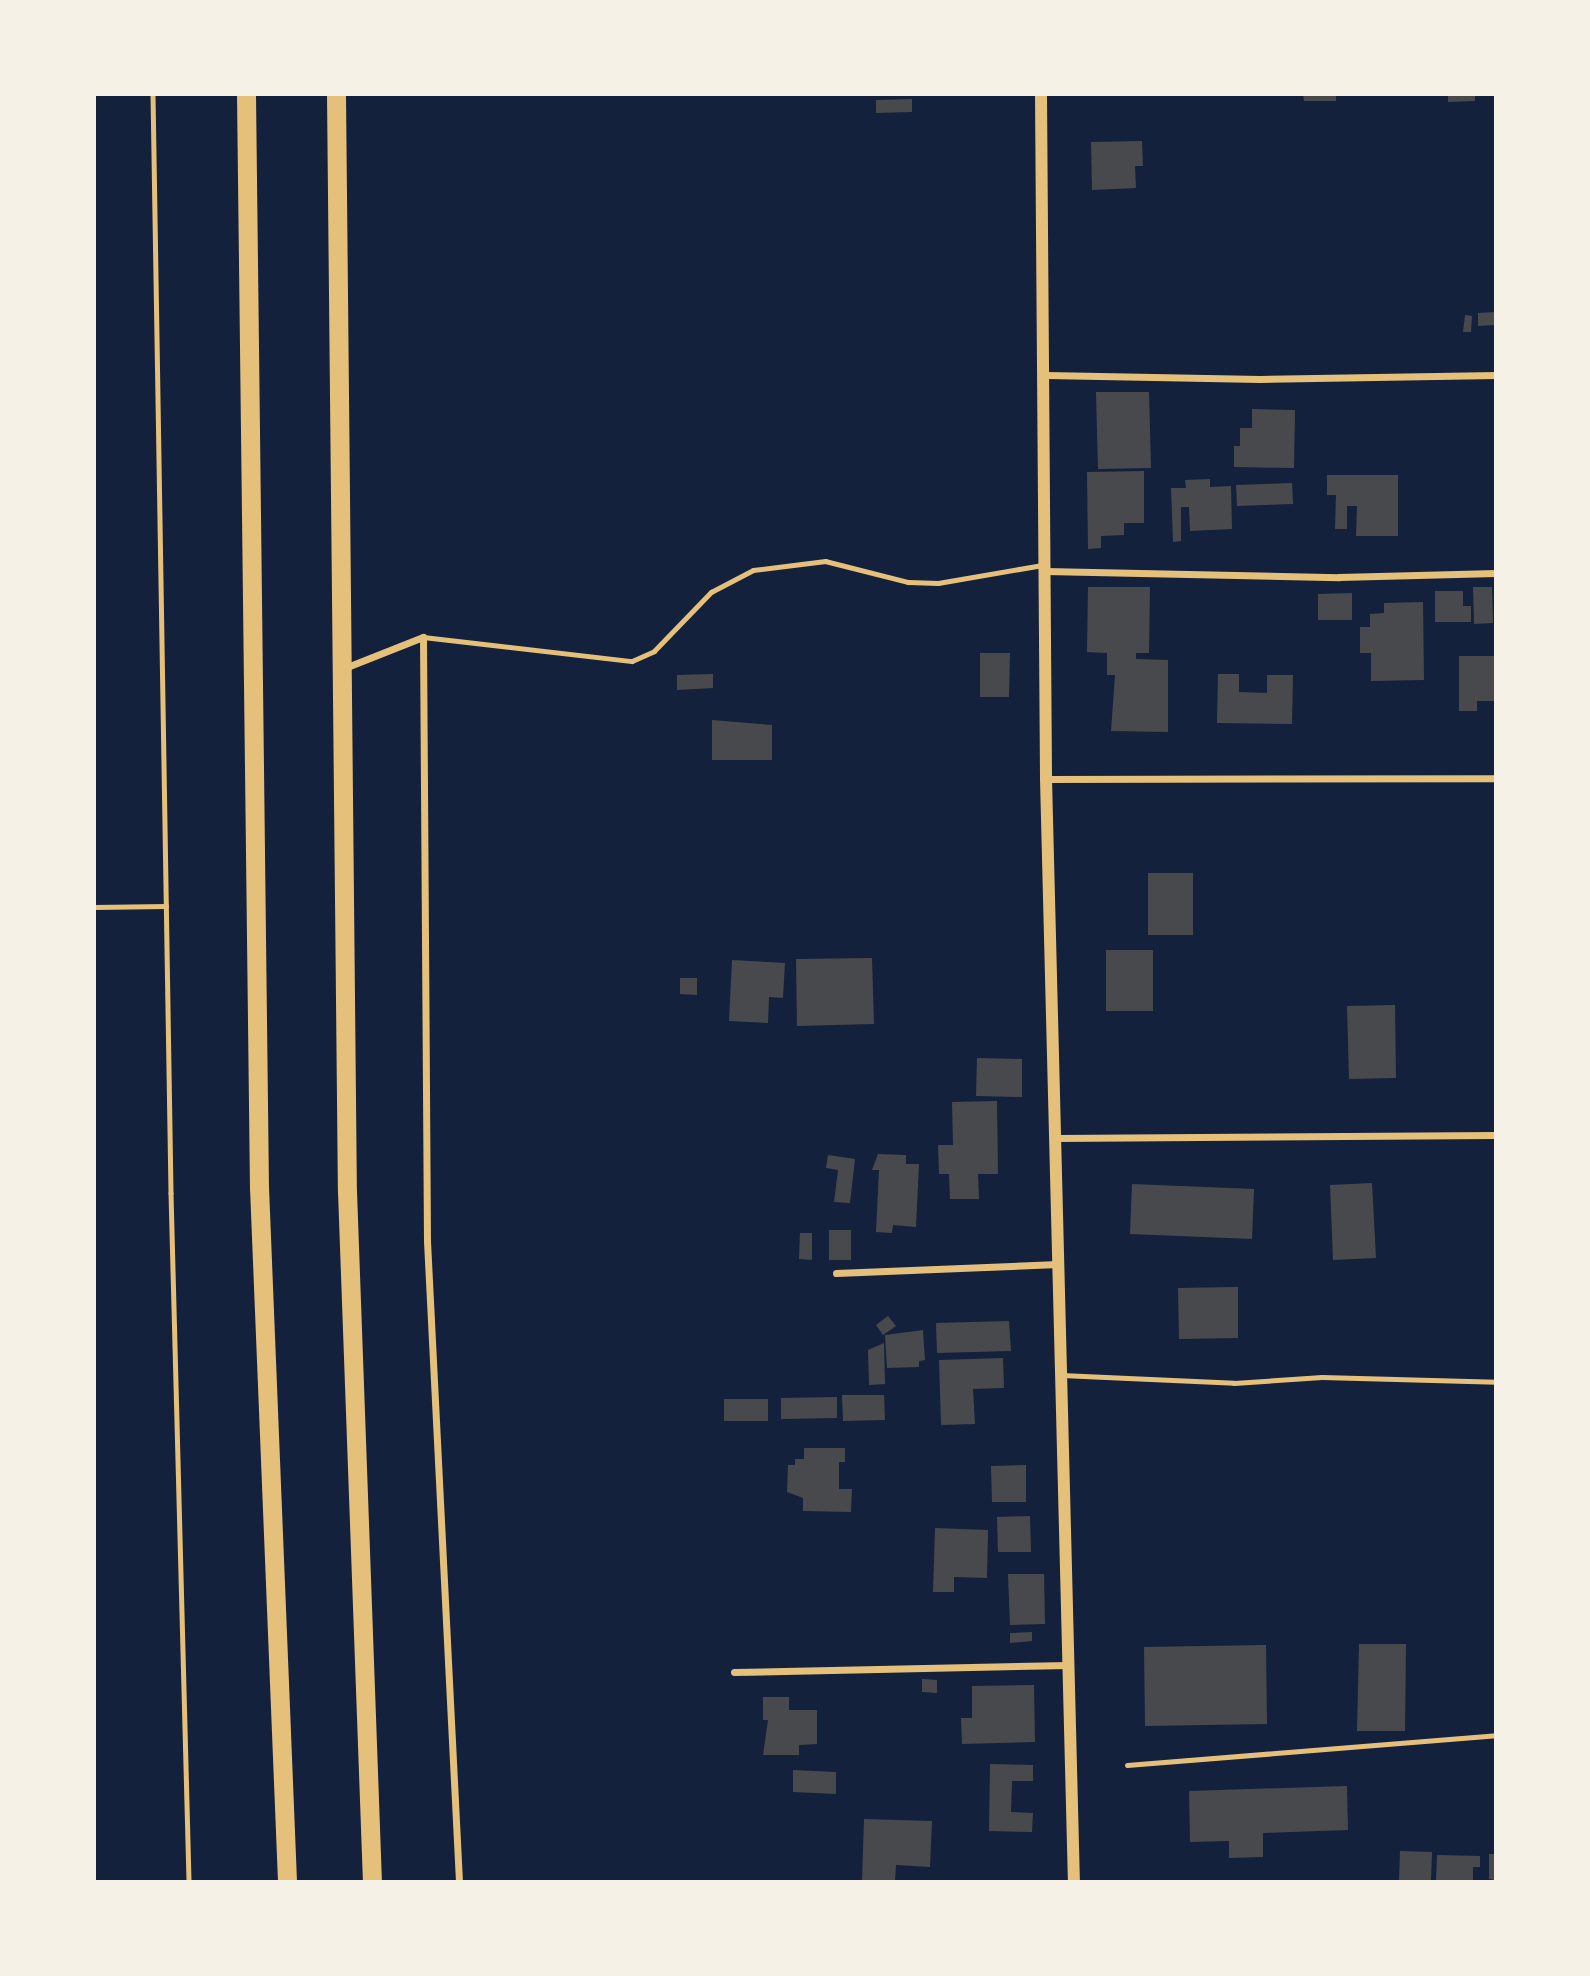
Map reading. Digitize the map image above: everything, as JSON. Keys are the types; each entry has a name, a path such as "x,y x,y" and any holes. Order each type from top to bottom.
{"highway":[{"path":"247,94 259,1187 287,1881"},
{"path":"336,94 347,1191 372,1881"}],"street":[{"path":"1041,94 1046,376 1046,779 1074,1881"},
{"path":"1046,376 1260,379 1496,375"},
{"path":"1045,568 1339,576 1496,573"},
{"path":"342,670 424,637 427,1241 459,1881"},
{"path":"1046,779 1496,778"},
{"path":"1055,1138 1496,1135"},
{"path":"836,1273 1058,1264"},
{"path":"734,1672 1069,1665"}],"lane":[{"path":"424,637 632,661 654,651 711,592 753,570 825,561 908,582 938,583 1045,568"},
{"path":"1061,1375 1234,1383 1322,1377 1496,1382"},
{"path":"1126,1765 1496,1735"}],"path":[{"path":"153,94 166,906 189,1881"},
{"path":"94,907 166,906"}],"building":[{"path":"1303,94 1336,94 1336,101 1304,101"},
{"path":"1448,94 1475,94 1475,101 1448,102"},
{"path":"912,99 912,112 876,113 876,100"},
{"path":"1142,141 1143,166 1135,166 1136,188 1092,190 1091,142"},
{"path":"1495,312 1495,325 1478,326 1478,313"},
{"path":"1465,315 1472,316 1471,332 1463,332"},
{"path":"1096,392 1149,392 1151,468 1098,469"},
{"path":"1252,409 1295,410 1294,468 1234,467 1234,446 1240,446 1240,428 1252,428"},
{"path":"1144,471 1144,523 1124,523 1124,535 1101,536 1101,548 1088,549 1087,472"},
{"path":"1327,475 1398,475 1398,536 1356,536 1357,506 1347,506 1347,529 1335,529 1336,495 1327,495"},
{"path":"1210,479 1210,487 1231,486 1232,529 1190,531 1189,507 1181,507 1181,541 1173,542 1171,488 1186,488 1185,480"},
{"path":"1292,483 1293,504 1237,506 1236,485"},
{"path":"1088,587 1150,587 1149,653 1136,653 1136,659 1168,660 1168,732 1111,731 1115,675 1107,675 1107,653 1087,652"},
{"path":"1473,587 1492,587 1493,623 1474,624"},
{"path":"1435,591 1463,591 1463,606 1471,606 1471,622 1435,622"},
{"path":"1352,593 1352,620 1318,620 1318,594"},
{"path":"1423,602 1424,680 1371,681 1371,653 1360,653 1360,627 1370,627 1370,614 1384,613 1384,603"},
{"path":"980,653 1010,653 1009,697 980,697"},
{"path":"1459,656 1495,656 1495,701 1477,701 1477,711 1459,711"},
{"path":"713,674 713,688 677,690 677,675"},
{"path":"1218,674 1239,674 1239,692 1267,693 1267,675 1293,675 1292,724 1217,723"},
{"path":"712,720 772,725 772,760 712,760"},
{"path":"1148,873 1193,873 1193,935 1148,935"},
{"path":"1106,950 1153,950 1153,1011 1106,1011"},
{"path":"872,958 874,1024 797,1026 796,959"},
{"path":"732,960 785,963 783,998 769,997 768,1023 729,1021"},
{"path":"680,978 697,978 697,995 680,994"},
{"path":"1395,1005 1396,1078 1349,1079 1347,1006"},
{"path":"977,1058 1022,1059 1022,1097 976,1096"},
{"path":"997,1101 998,1174 978,1174 979,1199 950,1199 949,1174 939,1174 938,1145 953,1145 952,1102"},
{"path":"878,1154 906,1155 906,1164 919,1164 916,1227 893,1225 892,1233 876,1232 879,1170 872,1170"},
{"path":"828,1155 855,1159 850,1203 834,1202 838,1170 826,1168"},
{"path":"1372,1183 1376,1258 1333,1260 1330,1185"},
{"path":"1132,1184 1254,1189 1252,1239 1130,1234"},
{"path":"829,1230 851,1230 851,1260 829,1260"},
{"path":"800,1233 812,1233 812,1260 799,1259"},
{"path":"1238,1287 1238,1338 1179,1339 1178,1288"},
{"path":"888,1316 896,1326 883,1335 876,1325"},
{"path":"1009,1321 1011,1351 937,1353 936,1323"},
{"path":"923,1330 925,1360 919,1361 919,1367 887,1368 885,1335"},
{"path":"884,1343 885,1384 869,1385 868,1350"},
{"path":"1003,1358 1004,1388 973,1389 975,1424 941,1425 939,1360"},
{"path":"842,1395 884,1395 885,1420 843,1421"},
{"path":"837,1397 837,1418 781,1419 781,1398"},
{"path":"724,1399 768,1399 768,1421 724,1421"},
{"path":"804,1448 845,1448 845,1462 839,1462 839,1489 852,1489 851,1512 803,1511 803,1498 787,1492 788,1465 795,1465 795,1459 804,1459"},
{"path":"1026,1465 1026,1502 992,1502 991,1466"},
{"path":"1030,1516 1031,1552 998,1552 997,1517"},
{"path":"935,1528 988,1530 987,1578 954,1577 954,1592 933,1592"},
{"path":"1008,1574 1044,1574 1045,1624 1010,1625"},
{"path":"1032,1632 1032,1641 1010,1643 1010,1633"},
{"path":"1359,1644 1406,1644 1405,1731 1357,1731"},
{"path":"1266,1645 1267,1724 1145,1726 1144,1647"},
{"path":"922,1679 937,1680 937,1693 922,1692"},
{"path":"1034,1685 1035,1742 962,1744 961,1718 972,1718 972,1686"},
{"path":"763,1697 789,1697 789,1710 817,1710 817,1744 799,1745 799,1755 763,1755 768,1720 763,1720"},
{"path":"990,1764 1033,1765 1033,1781 1012,1781 1011,1812 1033,1813 1032,1832 989,1831"},
{"path":"793,1770 836,1772 836,1794 793,1792"},
{"path":"1347,1786 1348,1830 1263,1833 1263,1857 1229,1858 1229,1841 1190,1842 1189,1791"},
{"path":"864,1819 932,1821 930,1867 896,1865 895,1881 862,1881"},
{"path":"1400,1851 1432,1852 1431,1880 1399,1880"},
{"path":"1489,1854 1495,1854 1495,1880 1489,1879"},
{"path":"1437,1855 1480,1856 1480,1867 1473,1867 1473,1881 1436,1881"}]}
